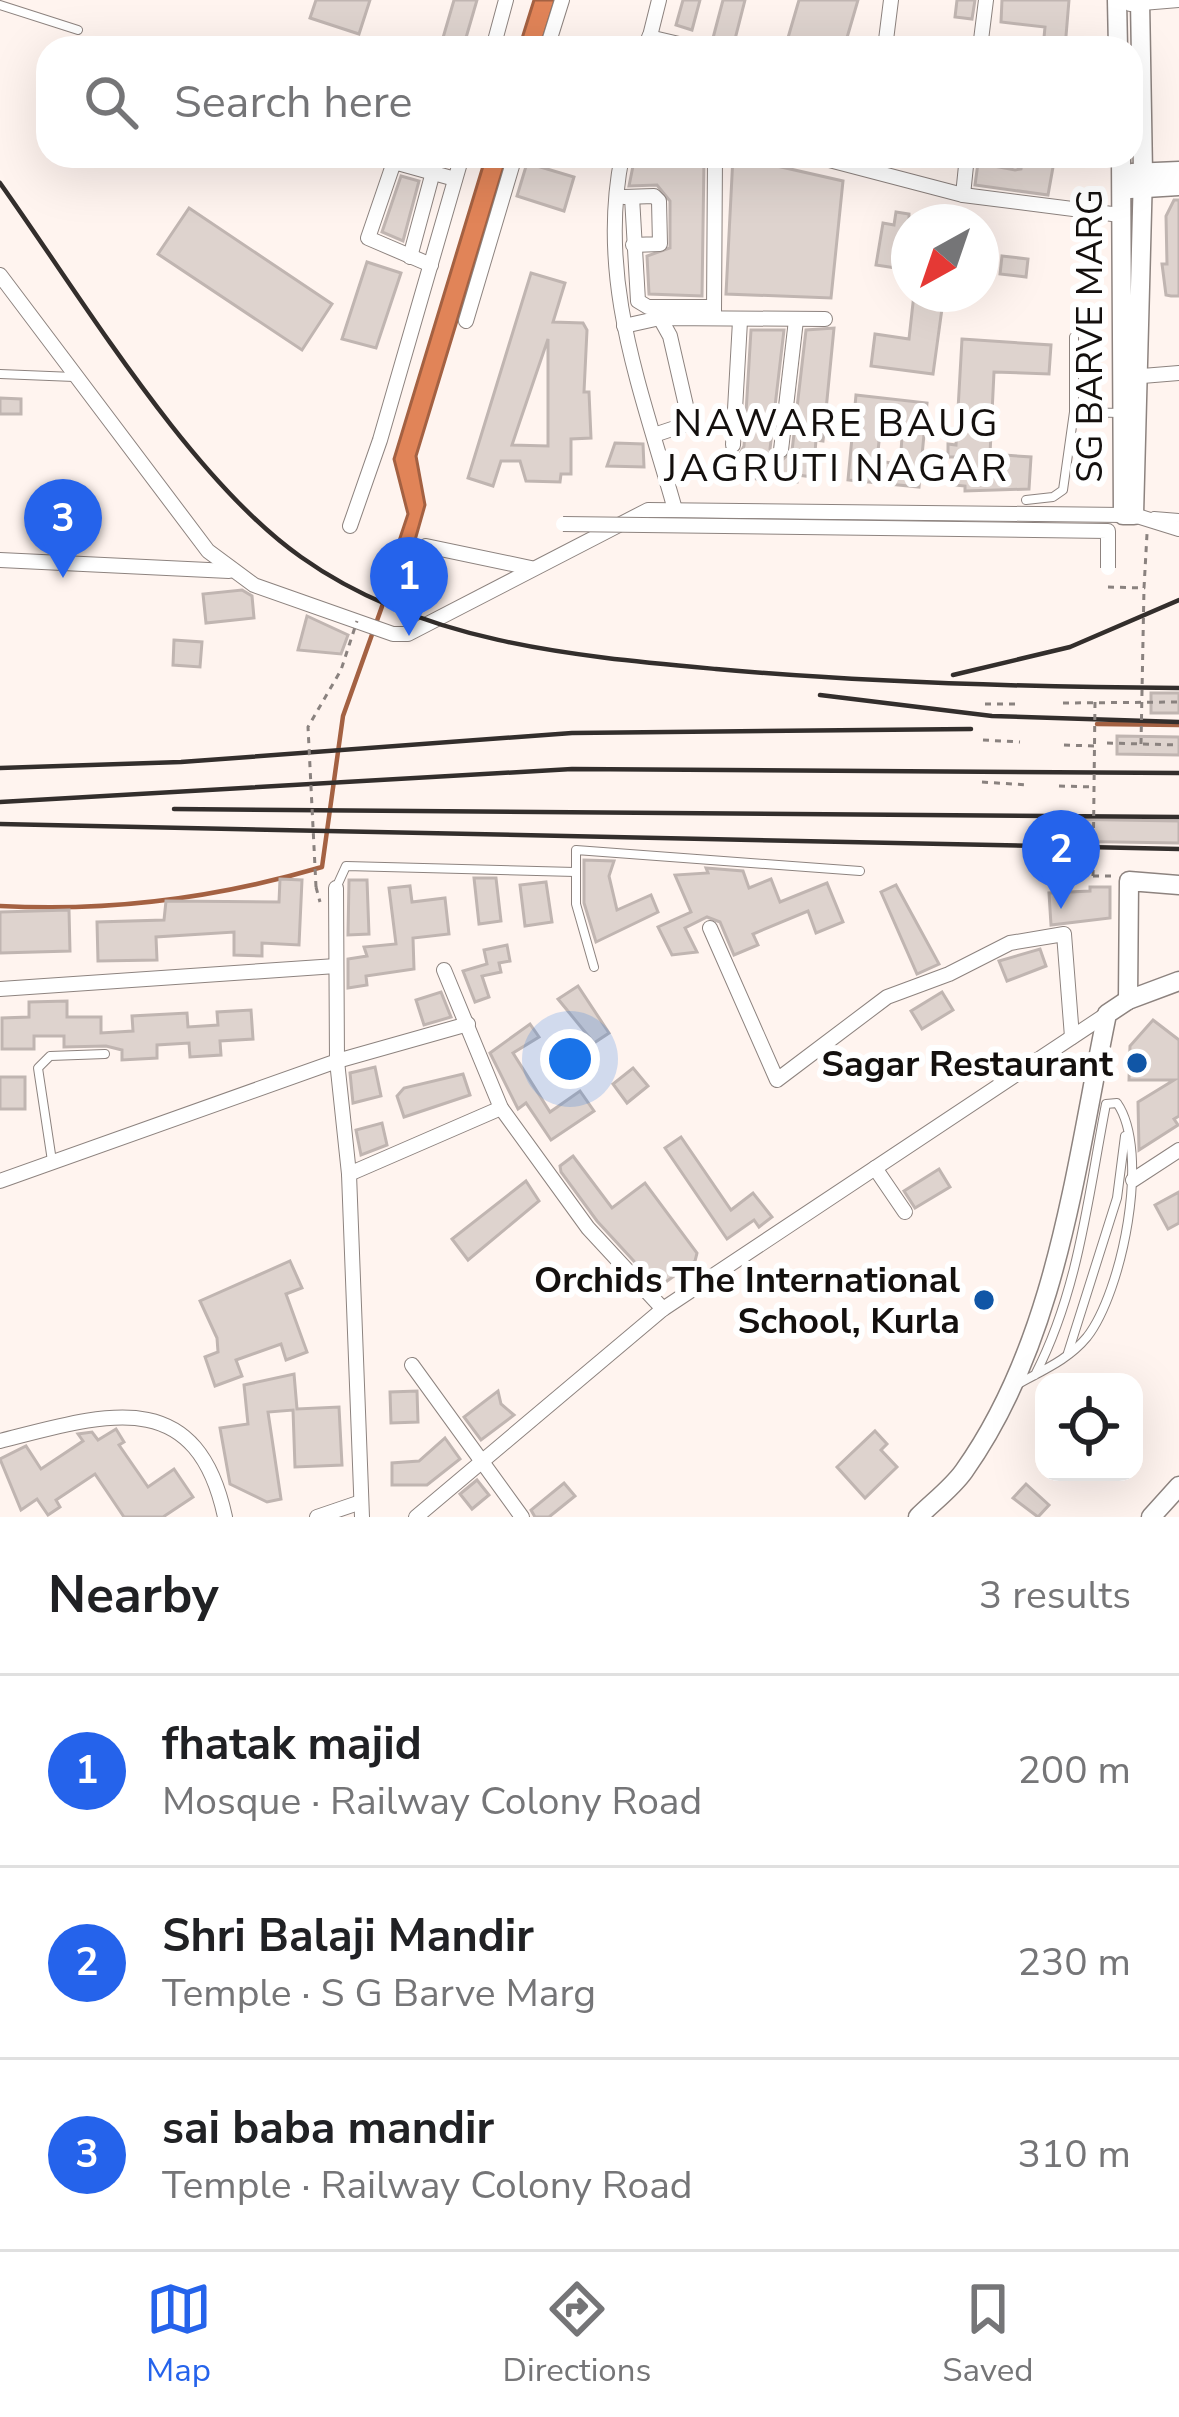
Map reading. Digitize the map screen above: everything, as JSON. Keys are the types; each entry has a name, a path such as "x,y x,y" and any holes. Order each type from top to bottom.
{"street":[{"path":"496,36 506,0"},
{"path":"552,36 562,0"},
{"path":"650,36 659,0"},
{"path":"886,36 891,0"},
{"path":"982,36 986,0"},
{"path":"1118,36 1117,3 1179,0"},
{"path":"1138,36 1140,2"},
{"path":"392,168 368,238 430,265"},
{"path":"417,168 455,179"},
{"path":"350,526 458,168"},
{"path":"466,321 511,168"},
{"path":"619,168 613,197 614,294 674,506"},
{"path":"714,312 715,168"},
{"path":"883,168 963,195 1120,215"},
{"path":"963,195 966,168"},
{"path":"1130,176 1179,171"},
{"path":"410,257 433,172"},
{"path":"1130,176 1179,186"},
{"path":"1130,176 1129,377 1135,517"},
{"name":"SG BARVE MARG","path":"1130,176 1120,215 1129,377 1122,413 1135,517"},
{"path":"613,197 657,198 661,241 658,246 633,245"},
{"path":"632,197 641,304 714,312 740,321 825,319"},
{"path":"422,212 444,219"},
{"path":"0,275 208,551 229,571"},
{"path":"0,302 24,303"},
{"path":"624,326 714,312"},
{"path":"654,435 690,422 670,336 660,318"},
{"path":"781,450 796,320"},
{"path":"733,445 740,321"},
{"path":"1129,377 1179,374"},
{"path":"0,560 229,571 393,634 419,631 648,510 674,506 1135,517 1179,529"},
{"path":"563,524 1108,530 1108,568"},
{"path":"426,546 531,568"},
{"path":"1128,1000 1129,881 1179,885"},
{"path":"317,1517 362,1510 349,1174 337,1061 336,888"},
{"path":"710,928 777,1080 887,997 949,974 1010,943 1064,934 1072,1037"},
{"path":"0,989 336,966"},
{"path":"444,970 501,1108 588,1228 663,1309"},
{"path":"416,1517 663,1309 1128,1000 1179,981"},
{"path":"918,1517 963,1472 1029,1351 1062,1234 1107,1014"},
{"path":"0,1181 337,1061 468,1024"},
{"path":"349,1174 501,1108"},
{"path":"1133,1180 1179,1150"},
{"path":"874,1168 904,1212"},
{"path":"412,1365 522,1517"},
{"path":"0,1441 105,1414 150,1421 195,1441 217,1477 226,1517"},
{"path":"1151,1517 1179,1486"}],"lane":[{"path":"0,5 78,30"},
{"path":"1026,500 1053,497 1063,490 1074,412 1074,337"},
{"path":"0,374 65,381 78,375"},
{"path":"1074,412 1122,413"},
{"path":"1135,517 1179,518"},
{"path":"594,967 576,904 576,850 860,872"},
{"path":"336,888 346,866 575,872"},
{"path":"52,1162 38,1068 50,1056 105,1054"},
{"path":"1036,1373 1052,1343 1082,1240 1106,1104 1091,1086"},
{"path":"1039,1373 1065,1360 1089,1334 1133,1201 1127,1118 1117,1103 1106,1104"},
{"path":"1065,1360 1118,1198 1127,1118"},
{"path":"1008,1389 1035,1375"}],"path":[{"path":"1135,517 1144,588 1141,744"},
{"path":"1108,587 1144,588"},
{"path":"316,887 308,727 341,670 359,622"},
{"path":"1093,876 1095,702"},
{"path":"1063,703 1179,702"},
{"path":"985,704 1019,704"},
{"path":"983,740 1020,742"},
{"path":"1107,743 1179,745"},
{"path":"1064,745 1094,746"},
{"path":"982,782 1029,785"},
{"path":"1059,786 1094,787"},
{"path":"1063,855 1097,855"}],"shaded area":[{"path":"534,0 555,0 544,36 523,36"},
{"path":"482,168 503,168 416,456 425,505 400,593 384,586 408,514 394,459"}],"building":[{"path":"316,0 370,0 359,34 310,18"},
{"path":"454,0 477,0 466,36 444,36"},
{"path":"683,0 700,0 692,30 676,25"},
{"path":"723,0 745,0 736,36 714,36"},
{"path":"799,0 858,0 848,36 788,36"},
{"path":"957,0 975,0 972,19 955,17"},
{"path":"1002,0 1069,0 1066,36 1044,36 1045,27 1001,22"},
{"path":"525,168 574,177 564,211 517,196"},
{"path":"633,168 704,168 702,296 649,294 647,256 670,248 670,201 657,185 629,186"},
{"path":"732,168 786,168 843,181 831,298 726,294"},
{"path":"977,168 1053,168 1048,195 975,185"},
{"path":"401,176 419,181 403,241 382,232"},
{"path":"1174,200 1179,200 1179,296 1166,295 1162,264 1167,264 1166,216"},
{"path":"189,208 332,304 302,350 158,254"},
{"path":"883,223 891,224 891,267 876,265"},
{"path":"1002,256 1028,259 1026,277 1000,274"},
{"path":"367,262 401,273 376,348 342,339"},
{"path":"531,273 565,283 553,322 583,323 587,330 584,392 589,392 591,438 571,439 571,474 561,474 560,482 526,481 520,461 501,461 493,486 468,478","holes":["548,339 548,446 512,445"]},
{"path":"912,312 942,312 933,374 871,366 875,334 909,339"},
{"path":"834,328 823,441 816,440 813,477 797,475 797,482 784,482 730,476 732,456 739,456 744,446 751,330 784,330 770,449 781,461 792,451 806,330"},
{"path":"962,339 1051,345 1049,374 994,372 990,454 1031,457 1029,489 965,491 965,486 954,485 955,457 948,457 948,444 956,445"},
{"path":"856,395 927,403 919,487 848,480","holes":["881,422 903,424 900,464 877,461"]},
{"path":"0,398 21,399 21,414 0,414"},
{"path":"615,443 643,444 644,467 607,466"},
{"path":"242,590 252,596 254,618 206,623 203,594"},
{"path":"307,616 348,635 341,654 298,650"},
{"path":"174,640 202,642 200,667 173,665"},
{"path":"1151,693 1179,693 1179,713 1151,713"},
{"path":"1117,736 1179,737 1179,755 1117,754"},
{"path":"1056,819 1179,821 1179,843 1052,841"},
{"path":"584,860 614,861 609,876 617,910 651,895 658,912 596,942 584,903"},
{"path":"706,868 743,871 749,888 771,879 780,902 827,883 843,922 816,933 808,911 753,934 758,945 734,955 720,922 707,917 685,928 697,952 672,955 658,927 691,912 675,875 708,873"},
{"path":"474,878 496,878 501,921 479,924"},
{"path":"280,879 302,880 299,945 262,943 262,956 234,955 234,932 156,937 157,960 98,961 97,922 164,920 166,901 279,902"},
{"path":"349,880 367,880 369,934 348,935"},
{"path":"546,882 552,922 525,926 520,885"},
{"path":"896,885 939,964 917,974 881,892"},
{"path":"410,886 412,902 445,898 449,934 413,938 414,969 366,976 367,985 348,988 348,959 367,956 364,947 396,944 389,888"},
{"path":"1090,887 1110,887 1110,918 1051,925 1049,893 1090,891"},
{"path":"69,910 70,951 0,953 0,912"},
{"path":"507,945 510,961 499,963 501,972 482,976 489,997 475,1002 463,971 487,964 484,950"},
{"path":"1040,949 1046,966 1007,981 999,961"},
{"path":"578,986 609,1033 594,1043 558,999"},
{"path":"441,992 451,1017 424,1025 416,1000"},
{"path":"942,992 953,1010 922,1029 911,1011"},
{"path":"67,1001 67,1017 101,1017 101,1033 133,1031 132,1016 187,1013 188,1027 218,1025 217,1012 251,1010 253,1039 220,1041 221,1055 190,1057 189,1043 157,1045 157,1058 122,1060 122,1050 106,1046 64,1047 64,1036 34,1036 34,1049 2,1049 2,1018 29,1017 29,1002"},
{"path":"1153,1020 1179,1040 1179,1116 1174,1119 1178,1125 1139,1150 1138,1102 1174,1080 1129,1080 1130,1046"},
{"path":"530,1024 539,1037 513,1053 550,1112 580,1091 594,1111 551,1140 526,1103 518,1109 490,1053"},
{"path":"375,1067 381,1096 353,1103 350,1073"},
{"path":"633,1068 648,1086 627,1103 613,1084"},
{"path":"463,1074 470,1095 404,1117 397,1096 404,1088"},
{"path":"0,1077 25,1077 25,1109 0,1109"},
{"path":"382,1123 387,1145 361,1155 356,1130"},
{"path":"681,1137 731,1210 753,1193 772,1217 759,1227 754,1220 727,1239 665,1148"},
{"path":"573,1156 612,1208 645,1183 697,1253 695,1261 663,1284 654,1283 597,1221 561,1172 560,1166"},
{"path":"939,1169 950,1187 915,1208 904,1191"},
{"path":"526,1181 539,1201 468,1260 452,1239"},
{"path":"1179,1192 1179,1223 1168,1229 1155,1205"},
{"path":"290,1261 302,1288 286,1294 307,1352 286,1360 281,1344 236,1360 242,1376 215,1386 205,1357 218,1352 217,1338 200,1301"},
{"path":"294,1374 297,1409 339,1407 342,1465 295,1467 293,1410 268,1412 281,1499 267,1502 230,1484 220,1428 248,1424 244,1385"},
{"path":"417,1391 418,1422 391,1423 390,1392"},
{"path":"498,1391 501,1404 514,1415 481,1440 464,1417"},
{"path":"116,1429 124,1442 119,1445 148,1487 174,1469 193,1497 163,1517 124,1517 95,1474 56,1500 60,1507 48,1515 37,1499 21,1510 0,1459 26,1446 41,1469 83,1441 78,1434 92,1432 98,1440"},
{"path":"875,1431 887,1444 881,1450 897,1467 865,1498 837,1467"},
{"path":"445,1438 460,1459 427,1485 392,1485 392,1463 419,1461"},
{"path":"477,1480 489,1495 472,1509 460,1494"},
{"path":"564,1483 575,1496 549,1517 535,1517 531,1510"},
{"path":"1026,1484 1049,1505 1038,1517 1013,1498"}],"waterway":[{"path":"0,906 82,907 162,900 243,887 322,867 343,716 390,584"},
{"path":"1097,724 1179,725"}],"railway":[{"path":"0,183 139,383 218,481 301,557 397,609 500,640 662,664 890,681 1179,688"},
{"path":"953,675 1070,647 1179,600"},
{"path":"820,695 992,716 1179,722"},
{"path":"0,768 181,762 572,733 971,729"},
{"path":"0,802 572,769 1179,773"},
{"path":"174,809 1179,817"},
{"path":"0,824 1179,849"}],"place":[{"name":"sai baba mandir","path":"63,578"},
{"name":"fhatak majid","path":"409,636"},
{"name":"Shri Balaji Mandir","path":"1061,909"},
{"name":"Sagar Restaurant","path":"1137,1063"},
{"name":"Orchids The International School, Kurla","path":"984,1300"}],"district":[{"name":"NAWARE BAUG JAGRUTI NAGAR","path":"837,444"}]}
